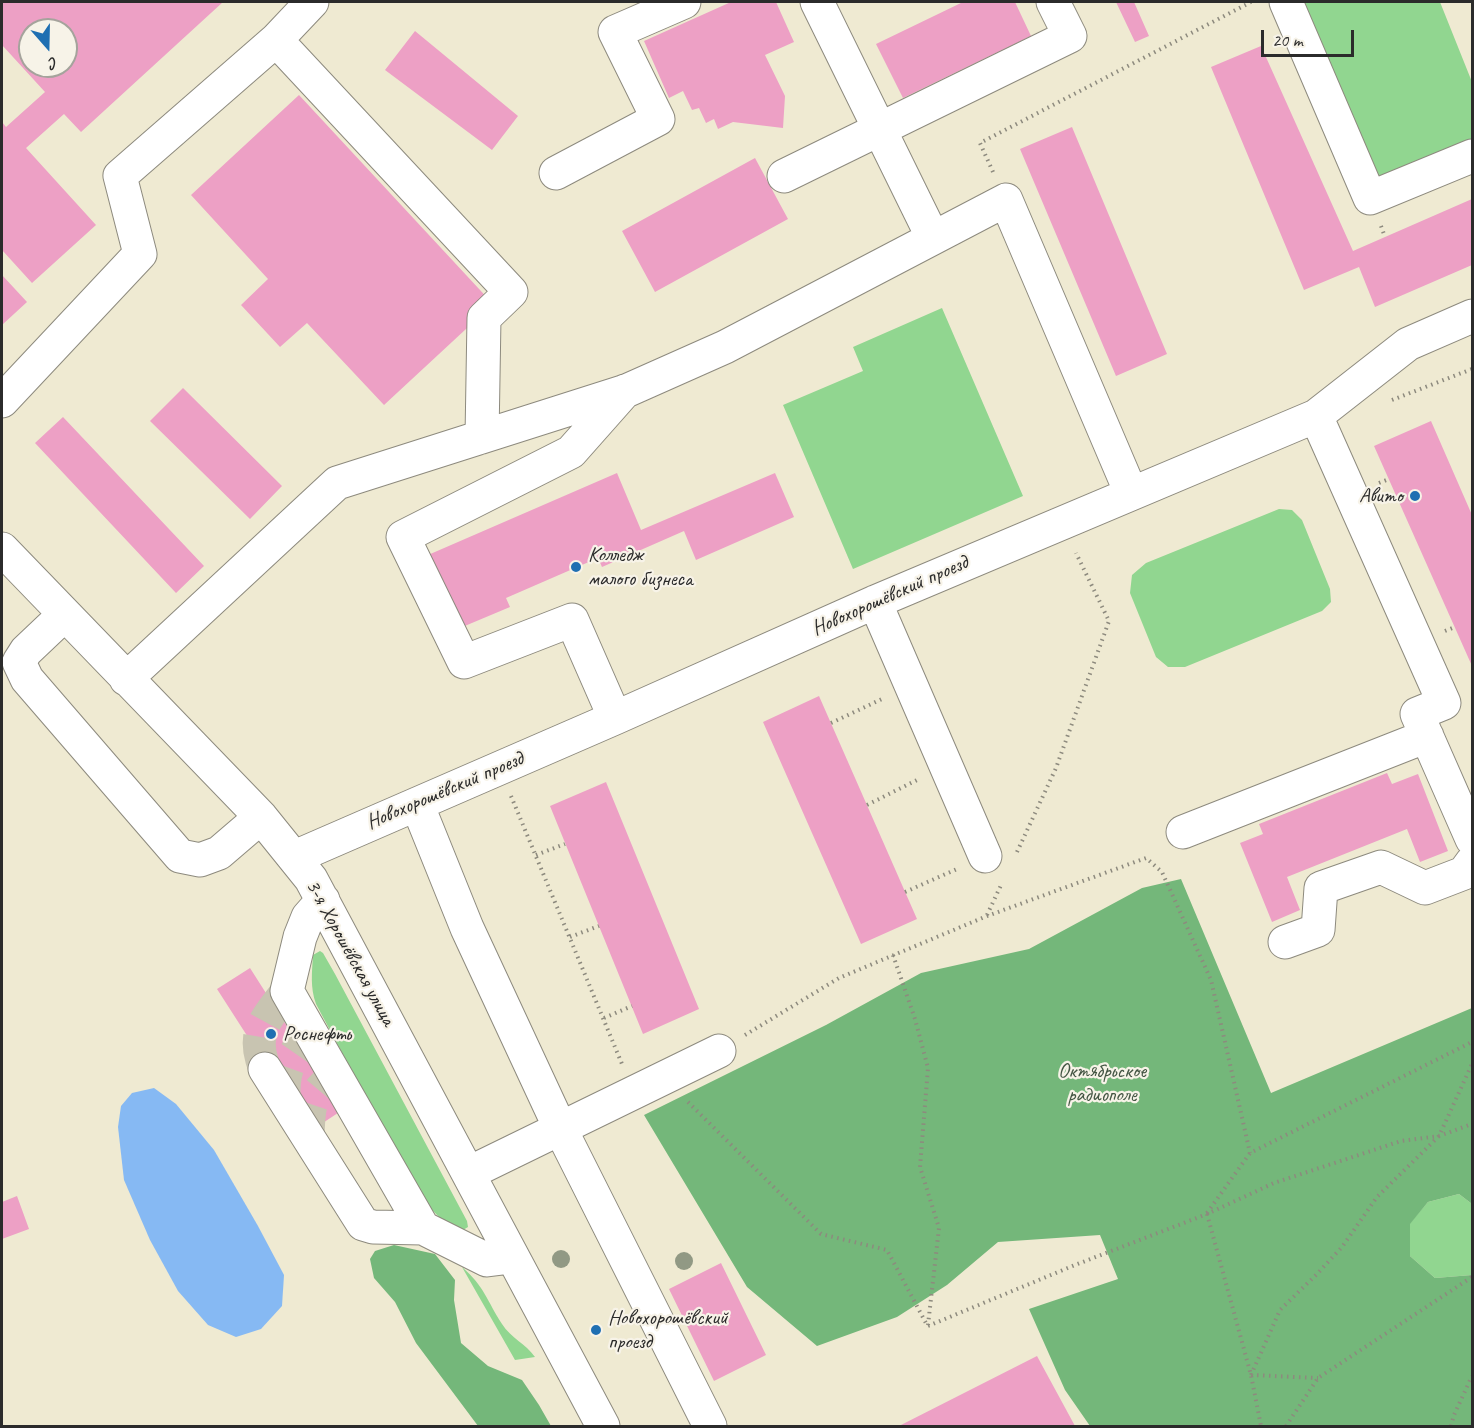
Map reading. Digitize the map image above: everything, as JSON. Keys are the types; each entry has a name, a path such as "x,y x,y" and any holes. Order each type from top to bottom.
{"street":[{"path":"2,401 140,254 120,176 276,40 312,2"},
{"path":"556,173 658,119 615,32 646,9 684,2"},
{"path":"816,2 933,238"},
{"path":"784,176 1070,36 1053,2"},
{"path":"1286,2 1370,198 1473,156"},
{"path":"276,40 510,292 484,318 482,437"},
{"path":"126,679 337,483 626,391 725,347 1006,200 1131,494"},
{"name":"Новохорошёвский проезд","path":"295,857 875,602 1316,416 1408,344 1473,316"},
{"path":"615,718 572,620 464,662 403,537 571,452 626,391"},
{"path":"1316,416 1444,703 1417,714 1473,839"},
{"name":"3-я Хорошёвская улица","path":"2,549 261,817 295,857 323,900 603,1426"},
{"path":"875,602 946,766 996,865"},
{"path":"2,673 64,615"},
{"path":"26,651 20,662 27,679 180,856 200,860 219,853 261,817"},
{"path":"1183,832 1427,736"},
{"path":"417,804 467,928 560,1128 710,1426"},
{"path":"1285,942 1318,930 1321,888 1381,867 1425,888 1464,873 1473,862"},
{"path":"323,900 308,917 300,937 287,991 423,1228"},
{"path":"469,1173 719,1051"},
{"path":"266,1069 363,1224 373,1227 423,1228 487,1260 512,1257"}],"path":[{"path":"1006,200 980,143 1251,2"},
{"path":"1386,402 1473,369"},
{"path":"1017,853 1056,768 1109,621 1061,522"},
{"path":"831,723 911,685"},
{"path":"867,805 946,766"},
{"path":"499,768 633,1092"},
{"path":"536,855 565,844"},
{"path":"719,1051 839,978 987,916 1146,858 1162,872 1211,980 1250,1153"},
{"path":"905,892 996,865 987,916"},
{"path":"570,937 599,926"},
{"path":"893,955 915,1019 928,1068 920,1167 939,1228 928,1326"},
{"path":"604,1018 632,1006"},
{"path":"1207,1214 1250,1153 1473,1042"},
{"path":"1251,1375 1280,1310 1342,1246 1377,1197 1439,1136 1473,1064"},
{"path":"663,1079 821,1234 887,1250 928,1326"},
{"path":"928,1326 1075,1265 1207,1214 1285,1179 1401,1141 1439,1136 1473,1124"},
{"path":"1207,1214 1251,1375 1261,1426"},
{"path":"1286,1426 1318,1378 1473,1276"},
{"path":"1251,1375 1318,1378"},
{"path":"1451,1426 1473,1376"}],"green space":[{"path":"1301,2 1440,2 1472,82 1472,143 1381,181"},
{"path":"942,308 1023,496 853,569 783,405 863,371 853,347"},
{"path":"1279,509 1292,510 1302,520 1330,589 1331,602 1322,611 1185,667 1168,667 1156,657 1130,593 1132,575 1146,563"},
{"name":"Октябрьское радиополе","path":"1181,879 1271,1093 1472,1008 1472,1204 1459,1194 1428,1202 1410,1224 1410,1256 1435,1278 1472,1275 1472,1426 1090,1426 1065,1390 1029,1309 1118,1279 1100,1235 998,1242 947,1285 897,1317 817,1346 747,1287 644,1115 826,1025 921,973 1029,949 1142,888"},
{"path":"320,951 335,974 467,1221 468,1227 463,1230 441,1219 412,1184 316,1004 312,986 313,955"},
{"path":"1459,1194 1472,1204 1472,1275 1435,1278 1410,1256 1410,1223 1428,1202"},
{"path":"394,1245 435,1254 455,1280 454,1300 461,1343 488,1366 522,1380 551,1426 478,1426 416,1343 395,1302 374,1278 370,1259 375,1251"},
{"path":"462,1267 481,1288 506,1329 535,1357 515,1360"}],"water":[{"path":"154,1088 176,1104 214,1150 284,1275 282,1306 261,1329 236,1337 208,1325 178,1291 150,1240 124,1180 118,1127 121,1106 132,1093"}],"building":[{"path":"2,2 223,2 81,132 64,114 26,148 96,225 32,283 2,250 2,122 6,127 45,92 32,78 78,78 78,18 18,18 18,62 2,45"},
{"path":"731,2 776,2 794,42 765,55 785,96 783,128 733,122 718,129 714,119 706,123 699,108 692,110 683,91 669,98 644,41"},
{"path":"963,2 1015,2 1031,36 903,98 876,44"},
{"path":"1116,2 1134,2 1149,36 1135,42"},
{"path":"415,31 518,116 492,150 385,70"},
{"path":"1261,46 1353,251 1472,199 1472,265 1375,307 1359,267 1304,290 1211,67"},
{"path":"299,95 493,304 384,405 307,323 280,347 241,305 268,279 191,195"},
{"path":"1072,127 1167,354 1116,376 1020,149"},
{"path":"755,158 788,219 655,292 622,231"},
{"path":"2,275 27,302 2,325"},
{"path":"183,388 282,486 250,519 150,421"},
{"path":"63,417 204,566 176,593 35,443"},
{"path":"1431,421 1472,515 1472,666 1374,446"},
{"path":"617,473 641,530 775,473 794,517 696,560 684,531 602,567 598,558 506,598 510,607 460,628 428,555"},
{"path":"819,696 917,919 861,944 763,722"},
{"path":"1387,773 1392,784 1418,774 1448,851 1420,862 1407,829 1287,877 1300,910 1272,922 1240,843 1263,834 1259,824"},
{"path":"606,782 699,1009 643,1034 550,806"},
{"path":"250,968 341,1111 309,1132 217,989"},
{"path":"17,1196 29,1229 2,1239 2,1202"},
{"path":"721,1263 766,1355 714,1381 669,1289"},
{"path":"1037,1356 1075,1426 899,1426"}],"tunnel":[{"path":"265,1069 259,1045 262,1027 287,991"},
{"path":"284,1100 285,1079 289,1063 311,1034"},
{"path":"308,1137 312,1102 335,1075"}],"place":[{"name":"Авито","path":"1415,496"},
{"name":"Колледж малого бизнеса","path":"576,567"},
{"name":"Роснефть","path":"271,1034"},
{"name":"Новохорошёвский проезд","path":"596,1330"}]}
